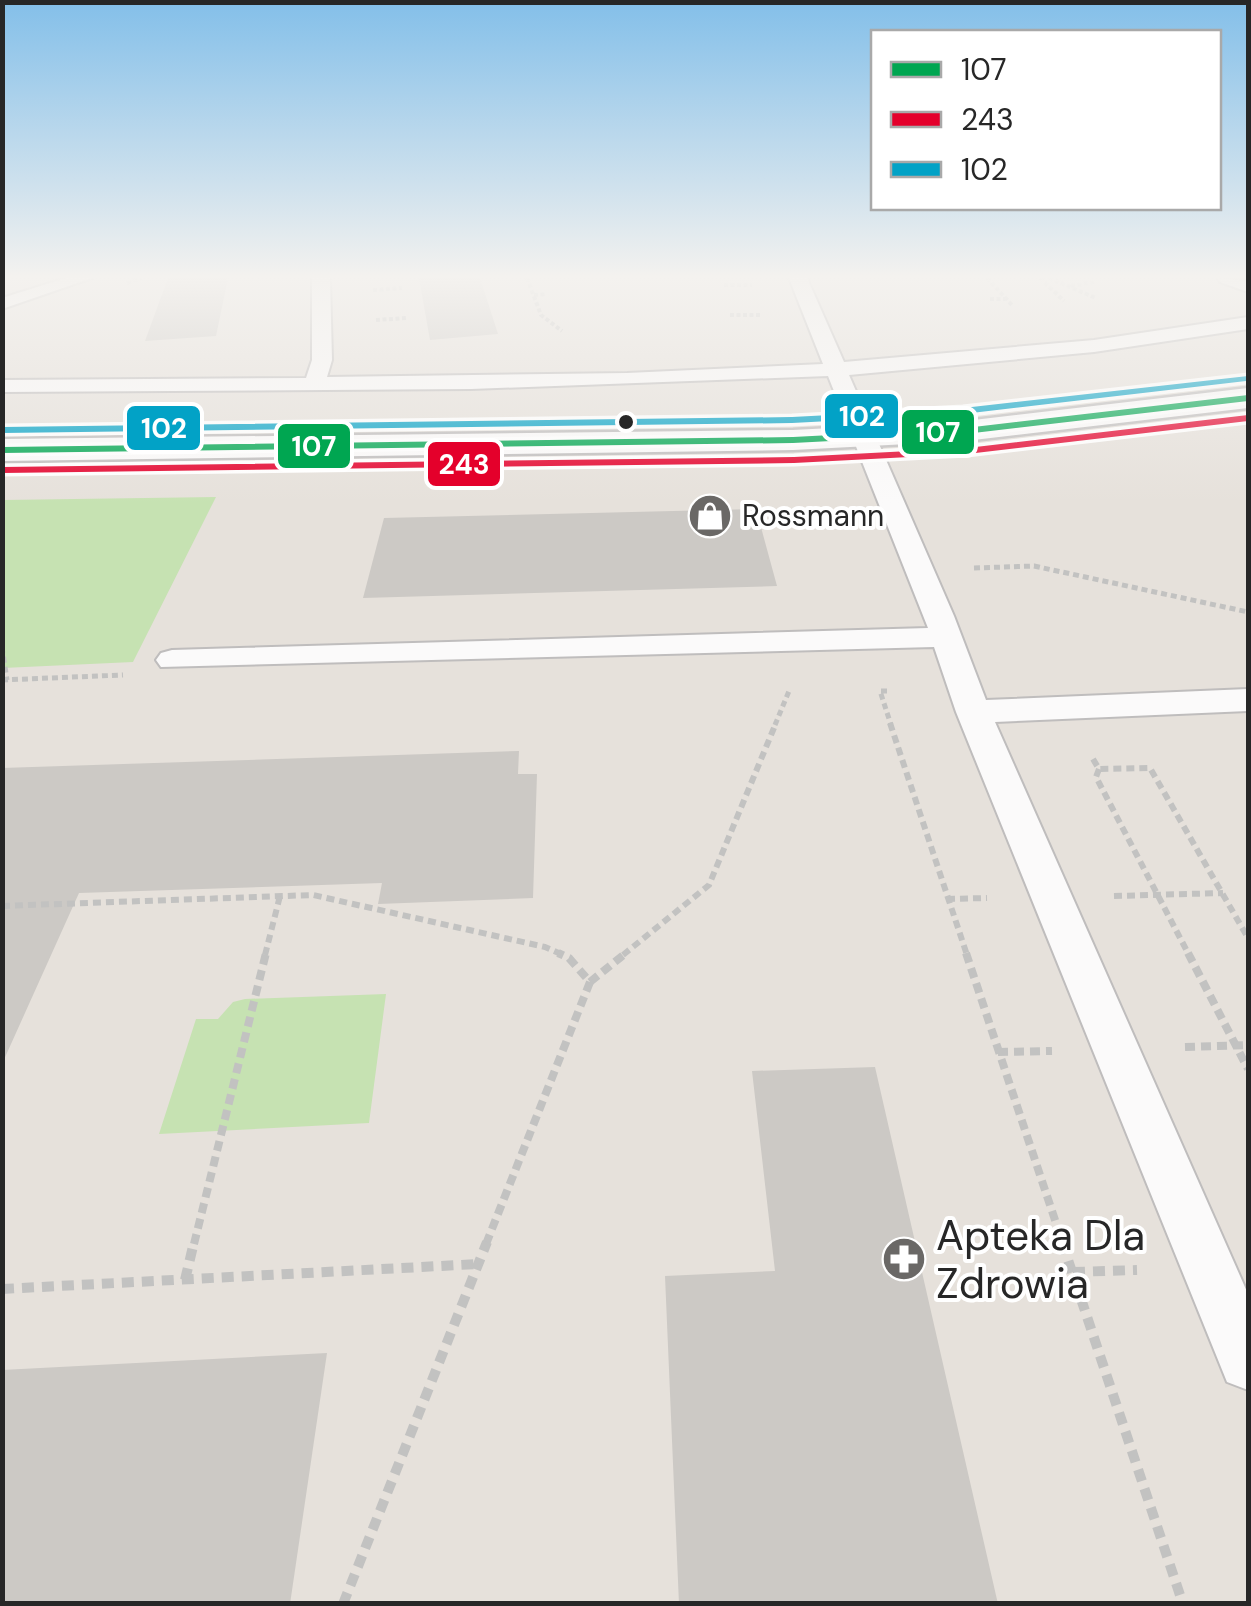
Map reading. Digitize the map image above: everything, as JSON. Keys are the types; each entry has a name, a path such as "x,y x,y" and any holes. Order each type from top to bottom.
{"street":[{"path":"2,450 866,437 1070,421 1248,398"}],"lane":[{"path":"315,382 322,353"},
{"path":"829,353 866,437 973,712 1248,1362"},
{"path":"2,386 836,371 1038,353"},
{"path":"172,660 946,637"},
{"path":"973,712 1248,700"}],"path":[{"path":"1034,566 1248,612"},
{"path":"343,1604 590,982 709,885 809,641"},
{"path":"2,647 5,680 123,675 172,660"},
{"path":"897,691 880,692 1183,1604"},
{"path":"1099,770 1096,777 1248,1069"},
{"path":"2,906 313,895 545,947 569,958 590,982"},
{"path":"185,1280 280,896"},
{"path":"2,1289 478,1264"}],"green space":[{"path":"216,497 133,662 3,668 3,500"},
{"path":"386,994 369,1123 159,1134 196,1019 218,1019 233,1002 245,999"}],"building":[{"path":"756,509 777,586 363,598 384,518"},
{"path":"519,751 518,774 537,774 533,898 378,904 382,883 79,893 2,1064 2,768"},
{"path":"875,1067 998,1604 679,1604 665,1276 775,1271 752,1071"},
{"path":"327,1353 290,1604 2,1604 2,1370"}],"transit line":[{"name":"102","path":"2,430 792,420 963,411 1246,378"},
{"name":"107","path":"2,450 793,440 965,431 1248,398"},
{"name":"243","path":"2,470 794,460 967,451 1248,418"}],"place":[{"name":"Rossmann","path":"710,516"},
{"name":"Apteka Dla Zdrowia","path":"904,1259"}]}
